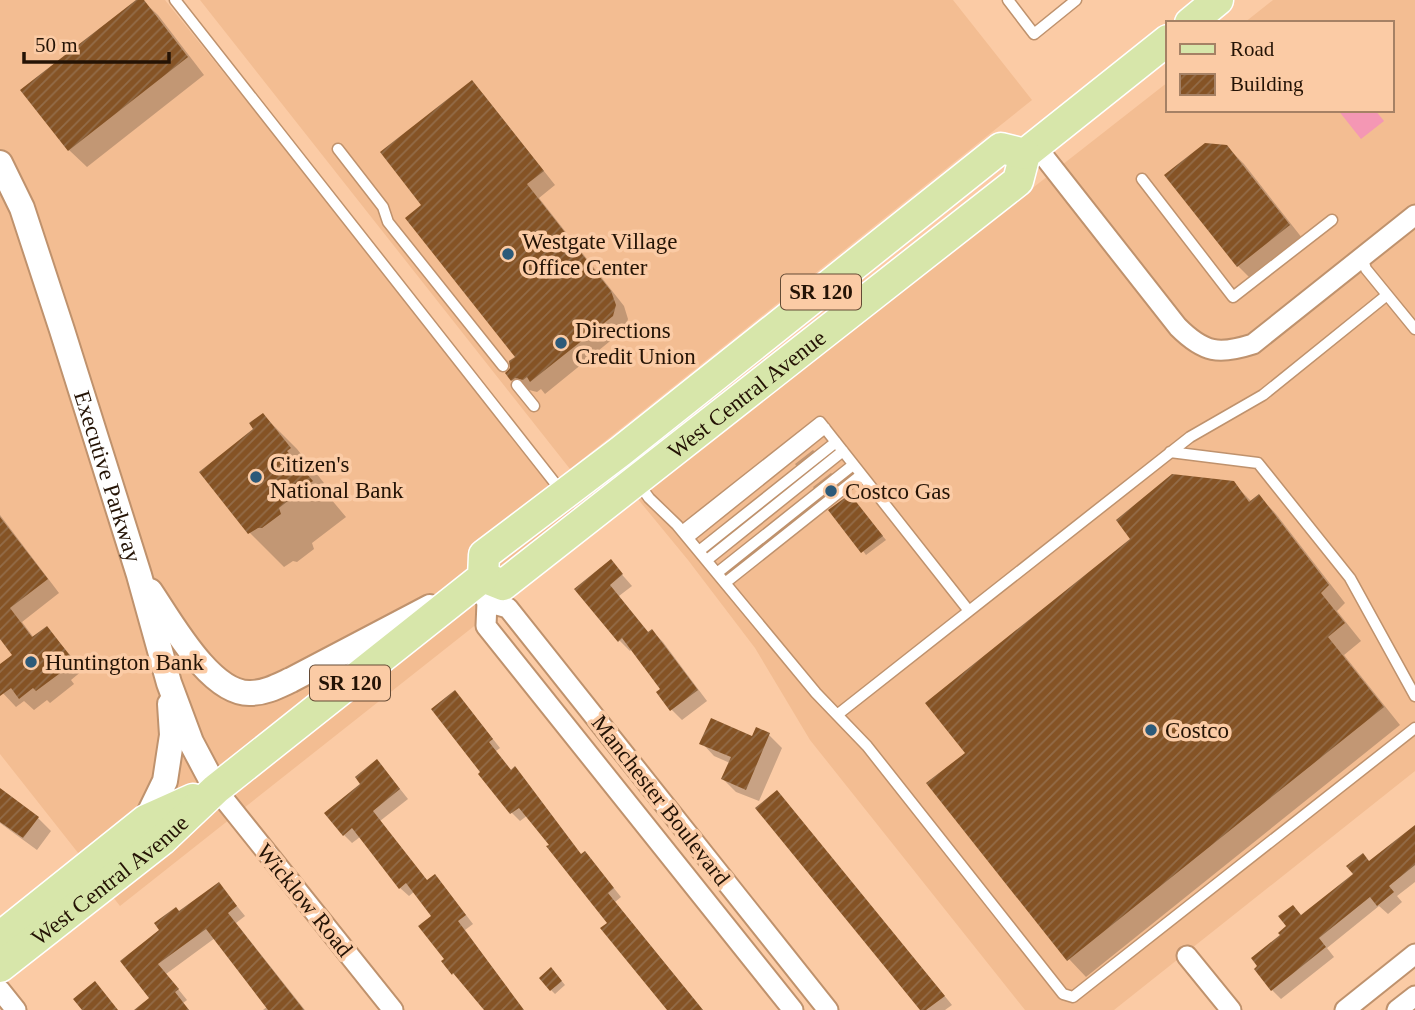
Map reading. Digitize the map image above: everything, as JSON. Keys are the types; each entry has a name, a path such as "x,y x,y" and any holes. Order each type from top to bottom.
{"main road":[{"path":"1192,21 1218,0"},
{"name":"West Central Avenue","path":"2,953 162,840 216,789 482,588 503,585 636,481 1018,181 1030,149 1166,42"},
{"name":"West Central Avenue","path":"482,588 484,555 564,495 1001,148 1030,149"},
{"path":"636,481 632,461 754,365 753,346"},
{"name":"West Central Avenue","path":"2,953 146,820 216,789"}],"street":[{"path":"1030,149 1178,327 1193,342 1206,349 1221,352 1253,344 1415,215"},
{"name":"Executive Parkway","path":"0,163 25,218 139,576 169,683 191,742 216,789"},
{"path":"139,576 192,652 211,673 229,688 248,694 269,690 482,588"},
{"name":"Manchester Boulevard","path":"482,588 486,626 793,1010"},
{"name":"Manchester Boulevard","path":"482,588 508,608 828,1010"},
{"path":"146,820 165,781 172,734 169,683"},
{"name":"Wicklow Road","path":"216,789 393,1010"},
{"path":"1345,1010 1415,954"},
{"path":"1187,956 1231,1010"},
{"path":"0,990 16,1010"},
{"path":"1397,1010 1415,996"}],"lane":[{"path":"175,0 564,495"},
{"path":"1008,0 1034,34 1076,0"},
{"path":"338,149 383,207 388,222 503,366"},
{"path":"1142,178 1233,297 1332,220"},
{"path":"1362,257 1366,269 1415,329"},
{"path":"837,716 1170,452 1190,437 1262,395 1387,295"},
{"path":"517,385 534,406"},
{"path":"685,534 820,422 969,611"},
{"path":"699,551 839,447"},
{"path":"706,561 839,447"},
{"path":"1170,452 1258,463 1350,578 1415,696"},
{"path":"717,573 853,465"},
{"path":"725,583 861,475"},
{"path":"636,481 685,534 837,716 867,746 1063,994 1073,997 1415,727"}],"shaded area":[{"path":"0,0 165,0 593,532 120,906 0,754"},
{"path":"200,0 953,0 1032,100 570,469"},
{"path":"1273,0 1415,0 1415,771 1114,1010 1025,1010 810,740 755,648 637,498 1166,84 1166,112 1394,112 1394,21 1247,21"},
{"path":"1340,112 1377,112 1384,121 1361,139"}],"building":[{"path":"136,0 144,0 188,57 68,151 20,90"},
{"name":"Westgate Village Office Center","path":"472,80 544,171 527,184 611,291 616,305 613,316 530,382 527,377 511,381 505,373 510,368 509,361 515,357 405,218 421,205 380,152"},
{"path":"1205,143 1227,145 1290,225 1237,267 1164,175"},
{"name":"Citizen's National Bank","path":"263,413 291,448 287,451 313,481 279,508 281,514 262,528 248,534 199,472 253,429 249,423"},
{"name":"Costco","path":"1172,474 1234,481 1249,502 1259,494 1329,585 1321,593 1345,623 1328,637 1384,707 1067,961 926,783 965,753 925,703 1130,539 1116,520"},
{"path":"850,494 883,536 861,553 828,510"},
{"path":"0,517 48,579 10,608 32,637 47,626 71,657 59,666 63,671 36,691 33,688 19,699 11,688 0,696 0,664 12,655 0,639"},
{"path":"611,559 623,574 610,585 648,632 652,629 698,690 670,711 656,692 660,689 622,638 618,642 574,589"},
{"path":"455,690 493,739 489,742 511,770 515,766 581,854 585,851 614,888 608,893 703,1010 667,1010 600,928 607,923 546,846 549,845 519,808 510,814 478,774 480,772 431,709"},
{"path":"711,718 752,736 756,727 770,733 746,790 721,779 731,757 699,744"},
{"path":"377,759 400,789 373,811 427,880 435,874 466,915 458,921 524,1010 484,1010 441,961 444,959 418,926 431,916 406,883 399,889 352,828 343,836 324,813 360,784 355,777"},
{"path":"0,788 39,817 23,838 0,822"},
{"path":"777,790 945,996 926,1010 920,1010 755,808"},
{"path":"1415,825 1415,865 1389,886 1394,892 1377,906 1370,897 1319,938 1326,947 1271,991 1254,969 1257,966 1251,958 1280,935 1278,933 1286,926 1278,916 1293,905 1301,915 1353,874 1346,866 1363,853 1369,861"},
{"path":"219,882 237,906 228,913 304,1010 268,1010 206,929 158,964 179,989 175,992 189,1010 134,1010 149,998 120,961 159,930 154,923 176,907 179,911"},
{"path":"551,967 562,981 550,991 539,978"},
{"path":"95,981 118,1010 82,1010 73,999"}],"place":[{"name":"Westgate Village Office Center","path":"508,254"},
{"name":"Directions Credit Union","path":"561,343"},
{"name":"Citizen's National Bank","path":"256,477"},
{"name":"Costco Gas","path":"831,491"},
{"name":"Huntington Bank","path":"31,662"},
{"name":"Costco","path":"1151,730"}]}
